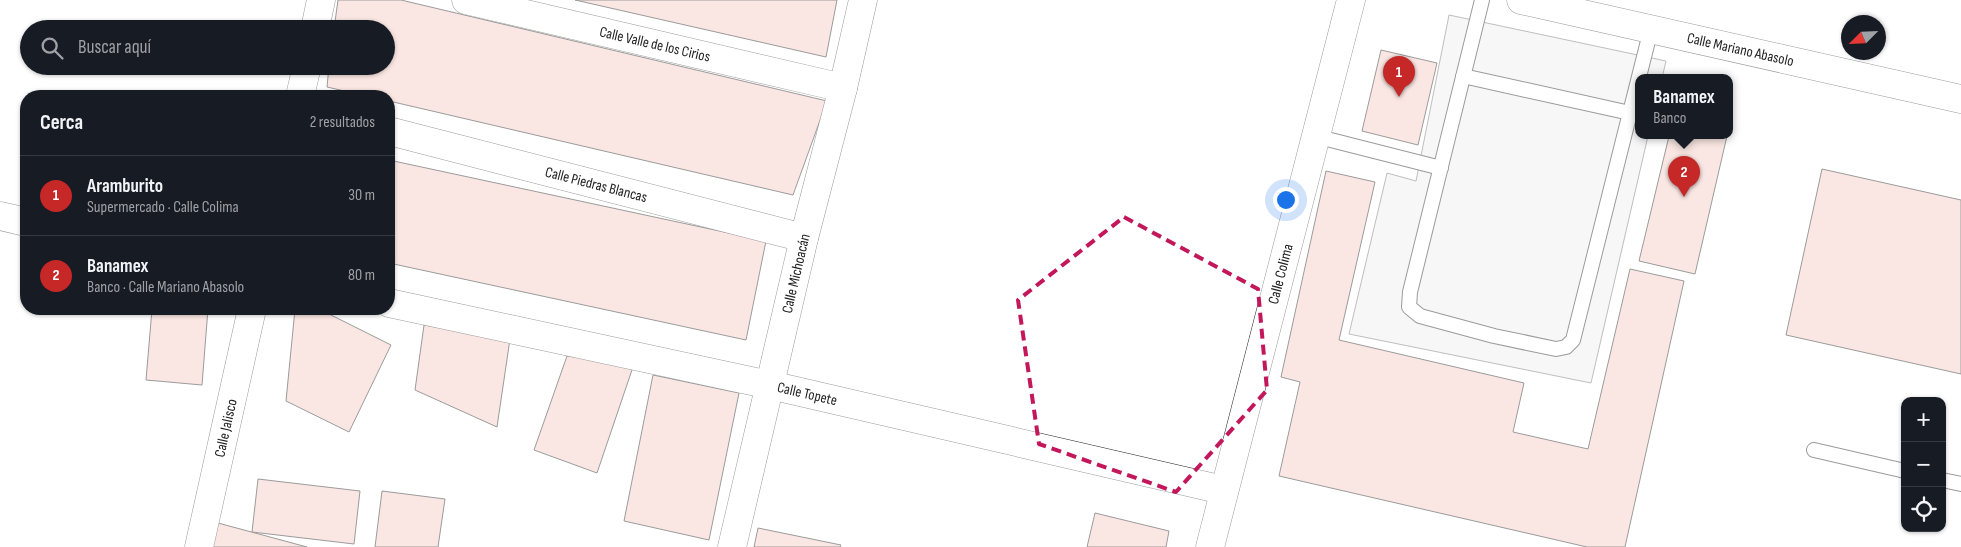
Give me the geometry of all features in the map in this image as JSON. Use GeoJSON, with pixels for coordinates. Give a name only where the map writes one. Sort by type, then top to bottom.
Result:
{"type":"FeatureCollection","features":[{"type":"Feature","properties":{"kind":"street"},"geometry":{"type":"LineString","coordinates":[[317,20],[322,0]]}},
{"type":"Feature","properties":{"kind":"street","name":"Calle Valle de los Cirios"},"geometry":{"type":"LineString","coordinates":[[466,0],[843,88]]}},
{"type":"Feature","properties":{"kind":"street","name":"Calle Michoacán"},"geometry":{"type":"LineString","coordinates":[[732,547],[804,238],[843,88],[863,0]]}},
{"type":"Feature","properties":{"kind":"street","name":"Calle Colima"},"geometry":{"type":"LineString","coordinates":[[1210,547],[1223,490],[1351,0]]}},
{"type":"Feature","properties":{"kind":"street","name":"Calle Mariano Abasolo"},"geometry":{"type":"LineString","coordinates":[[1521,0],[1961,99]]}},
{"type":"Feature","properties":{"kind":"street"},"geometry":{"type":"LineString","coordinates":[[301,90],[305,75]]}},
{"type":"Feature","properties":{"kind":"street","name":"Calle Piedras Blancas"},"geometry":{"type":"LineString","coordinates":[[395,133],[804,238]]}},
{"type":"Feature","properties":{"kind":"street"},"geometry":{"type":"LineString","coordinates":[[0,216],[20,221]]}},
{"type":"Feature","properties":{"kind":"street","name":"Calle Topete"},"geometry":{"type":"LineString","coordinates":[[395,303],[770,385],[1223,490]]}},
{"type":"Feature","properties":{"kind":"street","name":"Calle Jalisco"},"geometry":{"type":"LineString","coordinates":[[199,547],[251,315]]}},
{"type":"Feature","properties":{"kind":"lane"},"geometry":{"type":"LineString","coordinates":[[1482,0],[1410,292],[1409,307],[1420,316],[1494,336],[1556,349],[1566,348],[1573,340],[1635,93]]}},
{"type":"Feature","properties":{"kind":"lane"},"geometry":{"type":"LineString","coordinates":[[1640,74],[1651,29]]}},
{"type":"Feature","properties":{"kind":"lane"},"geometry":{"type":"LineString","coordinates":[[1462,76],[1630,113]]}},
{"type":"Feature","properties":{"kind":"lane"},"geometry":{"type":"LineString","coordinates":[[1315,136],[1441,168]]}},
{"type":"Feature","properties":{"kind":"lane"},"geometry":{"type":"LineString","coordinates":[[1814,450],[1901,470]]}},
{"type":"Feature","properties":{"kind":"lane"},"geometry":{"type":"LineString","coordinates":[[1946,481],[1961,484]]}},
{"type":"Feature","properties":{"kind":"highlighted area"},"geometry":{"type":"Polygon","coordinates":[[[1124,217],[1258,289],[1267,390],[1176,492],[1039,444],[1018,300],[1124,217]]]}},
{"type":"Feature","properties":{"kind":"shaded area"},"geometry":{"type":"Polygon","coordinates":[[[1449,15],[1666,61],[1663,74],[1635,74],[1635,139],[1647,139],[1591,383],[1349,334],[1387,173],[1416,181],[1449,15]]]}},
{"type":"Feature","properties":{"kind":"building"},"geometry":{"type":"Polygon","coordinates":[[[338,0],[401,0],[827,101],[793,195],[395,102],[395,90],[340,90],[327,87],[328,75],[395,75],[395,20],[335,20],[338,0]]]}},
{"type":"Feature","properties":{"kind":"building"},"geometry":{"type":"Polygon","coordinates":[[[575,0],[837,0],[826,57],[575,0]]]}},
{"type":"Feature","properties":{"kind":"building"},"geometry":{"type":"Polygon","coordinates":[[[1381,50],[1437,63],[1418,145],[1362,131],[1381,50]]]}},
{"type":"Feature","properties":{"kind":"building"},"geometry":{"type":"Polygon","coordinates":[[[1668,139],[1726,139],[1695,274],[1639,261],[1668,139]]]}},
{"type":"Feature","properties":{"kind":"building"},"geometry":{"type":"Polygon","coordinates":[[[395,161],[766,241],[746,340],[395,264],[395,161]]]}},
{"type":"Feature","properties":{"kind":"building"},"geometry":{"type":"Polygon","coordinates":[[[1822,169],[1961,200],[1961,374],[1786,335],[1822,169]]]}},
{"type":"Feature","properties":{"kind":"building"},"geometry":{"type":"Polygon","coordinates":[[[1326,171],[1375,182],[1339,340],[1524,383],[1513,432],[1588,449],[1630,269],[1684,281],[1625,547],[1587,547],[1279,476],[1300,382],[1281,377],[1326,171]]]}},
{"type":"Feature","properties":{"kind":"building"},"geometry":{"type":"Polygon","coordinates":[[[151,315],[208,315],[202,385],[146,380],[151,315]]]}},
{"type":"Feature","properties":{"kind":"building"},"geometry":{"type":"Polygon","coordinates":[[[294,315],[331,315],[391,345],[349,432],[286,401],[294,315]]]}},
{"type":"Feature","properties":{"kind":"building"},"geometry":{"type":"Polygon","coordinates":[[[424,325],[510,339],[497,427],[415,390],[424,325]]]}},
{"type":"Feature","properties":{"kind":"building"},"geometry":{"type":"Polygon","coordinates":[[[567,356],[634,364],[597,473],[534,450],[567,356]]]}},
{"type":"Feature","properties":{"kind":"building"},"geometry":{"type":"Polygon","coordinates":[[[653,375],[739,393],[709,540],[624,521],[653,375]]]}},
{"type":"Feature","properties":{"kind":"building"},"geometry":{"type":"Polygon","coordinates":[[[258,479],[360,491],[354,544],[252,532],[258,479]]]}},
{"type":"Feature","properties":{"kind":"building"},"geometry":{"type":"Polygon","coordinates":[[[382,491],[445,499],[438,547],[375,547],[382,491]]]}},
{"type":"Feature","properties":{"kind":"building"},"geometry":{"type":"Polygon","coordinates":[[[1095,513],[1169,531],[1166,547],[1087,547],[1095,513]]]}},
{"type":"Feature","properties":{"kind":"building"},"geometry":{"type":"Polygon","coordinates":[[[218,523],[307,547],[212,547],[218,523]]]}},
{"type":"Feature","properties":{"kind":"building"},"geometry":{"type":"Polygon","coordinates":[[[758,528],[841,545],[840,547],[754,547],[758,528]]]}},
{"type":"Feature","properties":{"kind":"place","name":"Aramburito"},"geometry":{"type":"Point","coordinates":[1399,97]}},
{"type":"Feature","properties":{"kind":"place","name":"Banamex"},"geometry":{"type":"Point","coordinates":[1684,197]}}]}
